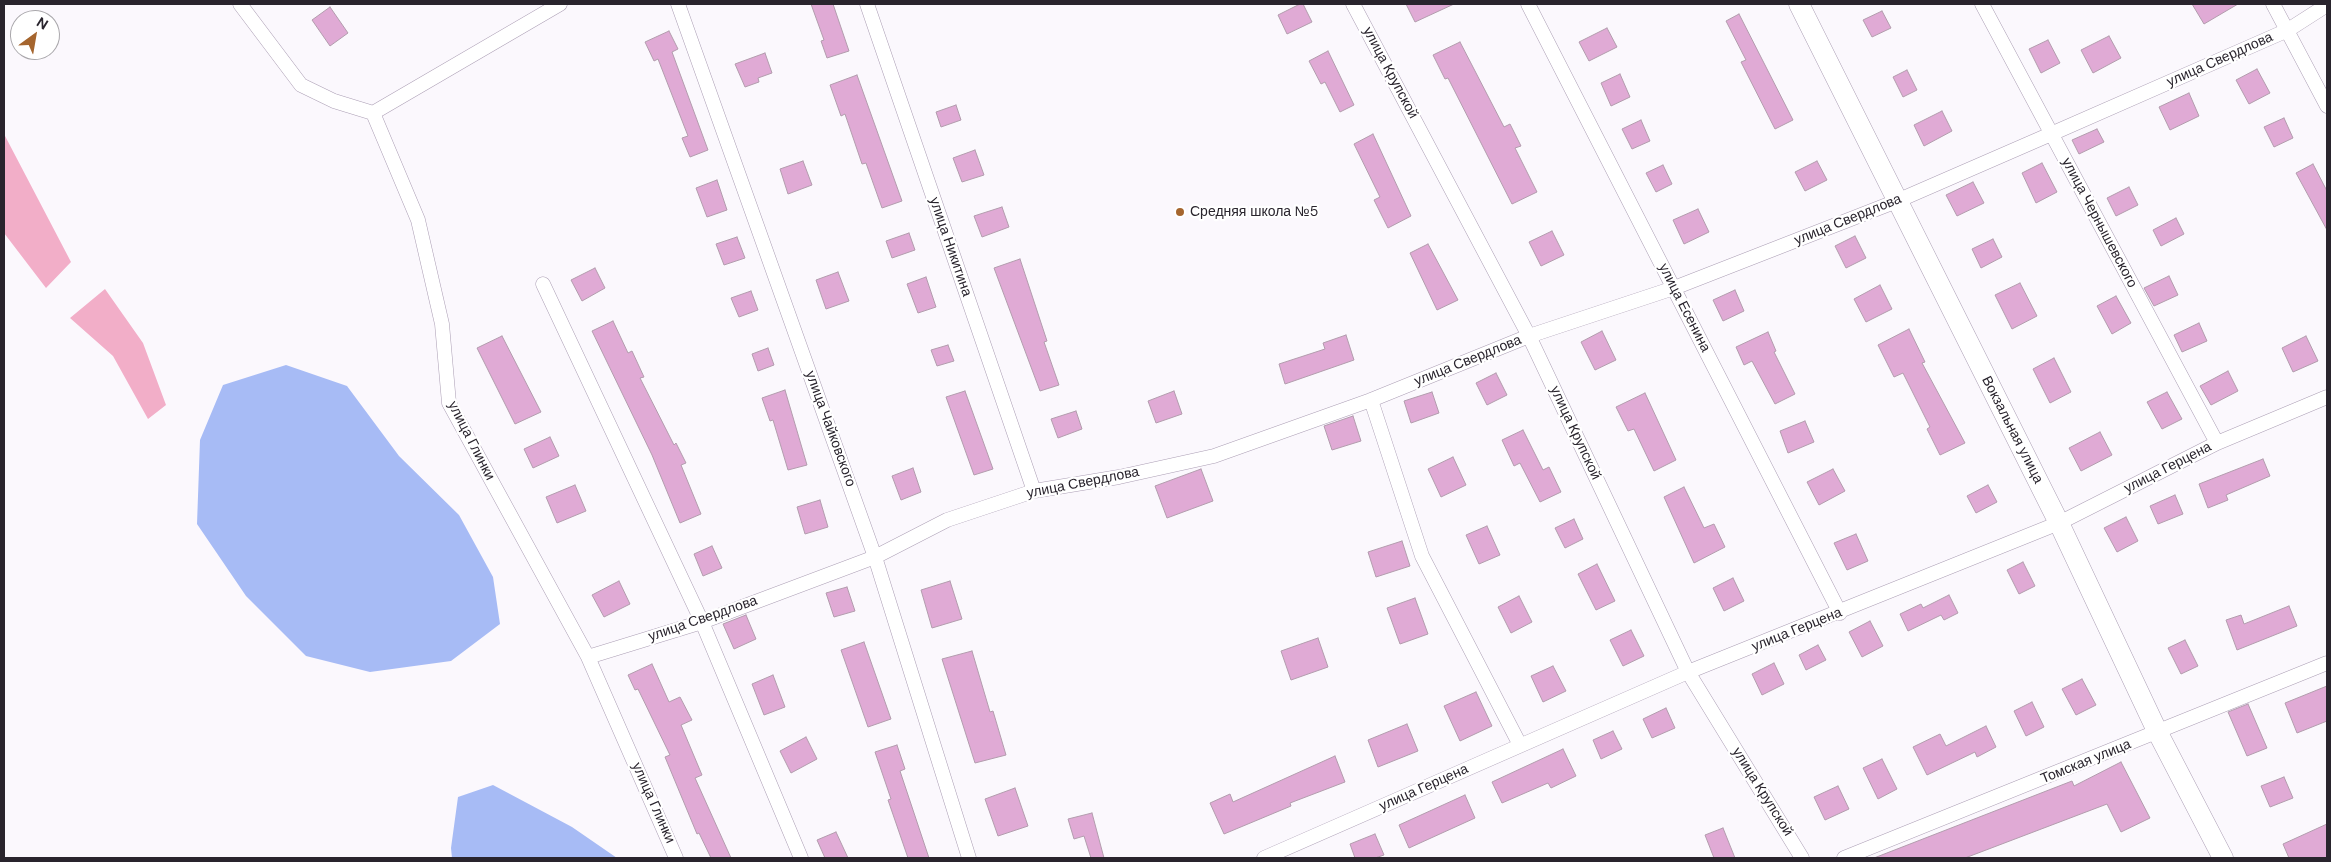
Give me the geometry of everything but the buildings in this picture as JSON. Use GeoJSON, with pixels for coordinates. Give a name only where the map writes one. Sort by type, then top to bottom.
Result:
{"type":"FeatureCollection","features":[{"type":"Feature","properties":{"kind":"main road","name":"Вокзальная улица"},"geometry":{"type":"LineString","coordinates":[[1799,4],[2059,523],[2158,733],[2223,858]]}},
{"type":"Feature","properties":{"kind":"street"},"geometry":{"type":"LineString","coordinates":[[240,4],[301,85],[334,101],[373,113],[560,4]]}},
{"type":"Feature","properties":{"kind":"street","name":"улица Чайковского"},"geometry":{"type":"LineString","coordinates":[[678,4],[875,557],[969,858]]}},
{"type":"Feature","properties":{"kind":"street","name":"улица Никитина"},"geometry":{"type":"LineString","coordinates":[[867,4],[1034,491]]}},
{"type":"Feature","properties":{"kind":"street","name":"улица Крупской"},"geometry":{"type":"LineString","coordinates":[[1353,4],[1529,336],[1688,672],[1802,858]]}},
{"type":"Feature","properties":{"kind":"street","name":"улица Есенина"},"geometry":{"type":"LineString","coordinates":[[1528,4],[1840,612]]}},
{"type":"Feature","properties":{"kind":"street","name":"улица Чернышевского"},"geometry":{"type":"LineString","coordinates":[[1982,4],[2217,443]]}},
{"type":"Feature","properties":{"kind":"street"},"geometry":{"type":"LineString","coordinates":[[2273,4],[2327,106]]}},
{"type":"Feature","properties":{"kind":"street","name":"улица Свердлова"},"geometry":{"type":"LineString","coordinates":[[588,657],[702,622],[875,557],[946,520],[1034,491],[1119,477],[1214,456],[1370,400],[1529,336],[1674,288],[1897,201],[2288,30],[2327,5]]}},
{"type":"Feature","properties":{"kind":"street","name":"улица Глинки"},"geometry":{"type":"LineString","coordinates":[[373,113],[418,220],[442,324],[448,403],[588,657],[676,858]]}},
{"type":"Feature","properties":{"kind":"street"},"geometry":{"type":"LineString","coordinates":[[543,284],[702,622],[801,858]]}},
{"type":"Feature","properties":{"kind":"street","name":"улица Герцена"},"geometry":{"type":"LineString","coordinates":[[1264,858],[1688,672],[2059,523],[2217,443],[2327,397]]}},
{"type":"Feature","properties":{"kind":"street"},"geometry":{"type":"LineString","coordinates":[[1370,400],[1422,556],[1520,746]]}},
{"type":"Feature","properties":{"kind":"street","name":"Томская улица"},"geometry":{"type":"LineString","coordinates":[[1844,858],[2158,733],[2327,663]]}},
{"type":"Feature","properties":{"kind":"shaded area"},"geometry":{"type":"Polygon","coordinates":[[[4,134],[71,262],[46,288],[4,233],[4,134]]]}},
{"type":"Feature","properties":{"kind":"shaded area"},"geometry":{"type":"Polygon","coordinates":[[[105,289],[143,343],[166,405],[148,419],[113,356],[70,318],[105,289]]]}},
{"type":"Feature","properties":{"kind":"water"},"geometry":{"type":"Polygon","coordinates":[[[286,365],[347,386],[399,456],[459,515],[493,577],[500,624],[451,661],[370,672],[306,656],[246,596],[197,524],[200,440],[223,385],[286,365]]]}},
{"type":"Feature","properties":{"kind":"water"},"geometry":{"type":"Polygon","coordinates":[[[493,785],[572,827],[617,858],[452,858],[451,848],[458,797],[493,785]]]}},
{"type":"Feature","properties":{"kind":"place","name":"Средняя школа №5"},"geometry":{"type":"Point","coordinates":[1180,212]}}]}
